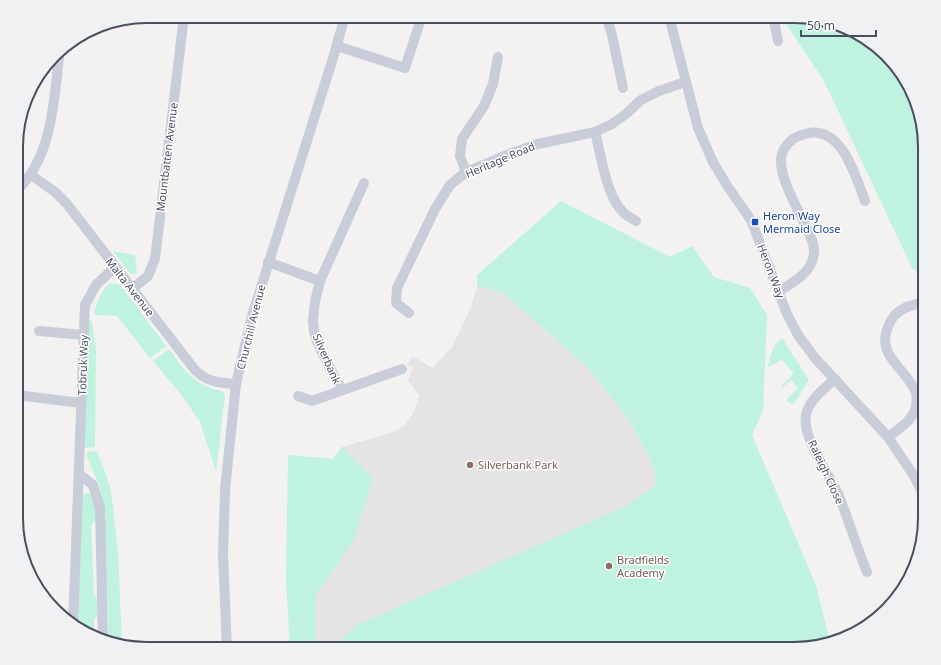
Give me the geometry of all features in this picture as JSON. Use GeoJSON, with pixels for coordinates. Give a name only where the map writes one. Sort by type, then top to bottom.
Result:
{"type":"FeatureCollection","features":[{"type":"Feature","properties":{"kind":"street","name":"Mountbatten Avenue"},"geometry":{"type":"LineString","coordinates":[[132,289],[148,276],[155,259],[183,23]]}},
{"type":"Feature","properties":{"kind":"street","name":"Churchill Avenue"},"geometry":{"type":"LineString","coordinates":[[227,642],[224,554],[225,490],[236,384],[252,316],[268,262],[343,23]]}},
{"type":"Feature","properties":{"kind":"street"},"geometry":{"type":"LineString","coordinates":[[337,46],[405,68],[420,23]]}},
{"type":"Feature","properties":{"kind":"street"},"geometry":{"type":"LineString","coordinates":[[608,23],[623,88]]}},
{"type":"Feature","properties":{"kind":"street","name":"Heron Way"},"geometry":{"type":"LineString","coordinates":[[671,23],[698,128],[717,168],[751,220],[787,314],[798,335],[815,358],[888,438],[918,484]]}},
{"type":"Feature","properties":{"kind":"street"},"geometry":{"type":"LineString","coordinates":[[774,23],[778,41]]}},
{"type":"Feature","properties":{"kind":"street"},"geometry":{"type":"LineString","coordinates":[[466,172],[460,156],[462,139],[484,106],[492,84],[498,57]]}},
{"type":"Feature","properties":{"kind":"street"},"geometry":{"type":"LineString","coordinates":[[23,184],[31,175],[44,147],[49,127],[58,61]]}},
{"type":"Feature","properties":{"kind":"street","name":"Heritage Road"},"geometry":{"type":"LineString","coordinates":[[409,313],[396,303],[397,288],[435,209],[450,184],[466,172],[508,154],[538,144],[595,132],[612,124],[626,114],[641,100],[659,91],[686,82]]}},
{"type":"Feature","properties":{"kind":"street"},"geometry":{"type":"LineString","coordinates":[[595,132],[607,181],[615,201],[623,213],[636,221]]}},
{"type":"Feature","properties":{"kind":"street"},"geometry":{"type":"LineString","coordinates":[[779,291],[800,278],[812,266],[814,252],[811,236],[781,170],[781,157],[786,145],[796,136],[807,132],[817,132],[829,136],[837,142],[846,156],[864,201]]}},
{"type":"Feature","properties":{"kind":"street","name":"Malta Avenue"},"geometry":{"type":"LineString","coordinates":[[31,175],[56,192],[67,204],[195,370],[201,376],[218,383],[236,384]]}},
{"type":"Feature","properties":{"kind":"street","name":"Silverbank"},"geometry":{"type":"LineString","coordinates":[[341,390],[318,344],[314,332],[314,307],[320,281],[364,183]]}},
{"type":"Feature","properties":{"kind":"street"},"geometry":{"type":"LineString","coordinates":[[268,262],[320,281]]}},
{"type":"Feature","properties":{"kind":"street","name":"Tobruk Way"},"geometry":{"type":"LineString","coordinates":[[73,617],[85,306],[96,285],[115,267]]}},
{"type":"Feature","properties":{"kind":"street"},"geometry":{"type":"LineString","coordinates":[[888,438],[905,424],[912,415],[916,407],[916,391],[895,364],[885,347],[885,338],[889,324],[896,315],[909,306],[918,304]]}},
{"type":"Feature","properties":{"kind":"street"},"geometry":{"type":"LineString","coordinates":[[39,331],[84,335]]}},
{"type":"Feature","properties":{"kind":"street"},"geometry":{"type":"LineString","coordinates":[[298,396],[312,401],[402,368]]}},
{"type":"Feature","properties":{"kind":"street","name":"Raleigh Close"},"geometry":{"type":"LineString","coordinates":[[835,379],[816,396],[806,412],[806,426],[811,442],[839,496],[855,544],[867,572]]}},
{"type":"Feature","properties":{"kind":"street"},"geometry":{"type":"LineString","coordinates":[[23,396],[81,403]]}},
{"type":"Feature","properties":{"kind":"street"},"geometry":{"type":"LineString","coordinates":[[79,474],[93,485],[100,508],[103,633]]}},
{"type":"Feature","properties":{"kind":"shaded area","name":"Silverbank Park"},"geometry":{"type":"Polygon","coordinates":[[[477,286],[502,292],[588,368],[630,421],[655,470],[655,486],[625,507],[742,642],[310,642],[288,455],[333,459],[342,447],[390,433],[404,426],[413,414],[419,396],[408,380],[413,367],[407,365],[413,356],[432,368],[452,347],[471,307],[477,286]]]}},
{"type":"Feature","properties":{"kind":"green space"},"geometry":{"type":"Polygon","coordinates":[[[802,23],[818,25],[834,30],[856,40],[882,59],[892,71],[905,92],[914,115],[918,139],[918,273],[912,268],[824,81],[786,24],[802,23]]]}},
{"type":"Feature","properties":{"kind":"green space"},"geometry":{"type":"Polygon","coordinates":[[[561,201],[670,257],[692,246],[714,277],[750,288],[767,315],[763,410],[752,435],[816,585],[829,637],[818,640],[794,642],[339,642],[359,624],[624,507],[655,486],[655,470],[630,421],[588,368],[502,292],[477,286],[477,275],[561,201]]]}},
{"type":"Feature","properties":{"kind":"green space"},"geometry":{"type":"Polygon","coordinates":[[[113,251],[135,255],[137,274],[130,273],[113,251]]]}},
{"type":"Feature","properties":{"kind":"green space"},"geometry":{"type":"Polygon","coordinates":[[[111,283],[121,286],[166,346],[150,358],[117,316],[97,315],[94,313],[100,296],[104,289],[111,283]]]}},
{"type":"Feature","properties":{"kind":"green space"},"geometry":{"type":"Polygon","coordinates":[[[89,321],[92,321],[96,351],[95,447],[84,448],[89,321]]]}},
{"type":"Feature","properties":{"kind":"green space"},"geometry":{"type":"Polygon","coordinates":[[[782,338],[809,380],[793,405],[786,400],[798,388],[791,380],[782,388],[781,387],[794,373],[781,359],[774,365],[768,367],[774,348],[778,341],[782,338]]]}},
{"type":"Feature","properties":{"kind":"green space"},"geometry":{"type":"Polygon","coordinates":[[[169,349],[194,379],[205,386],[221,391],[225,394],[216,471],[200,422],[180,393],[153,361],[169,349]]]}},
{"type":"Feature","properties":{"kind":"green space"},"geometry":{"type":"Polygon","coordinates":[[[342,447],[373,478],[354,540],[316,595],[316,642],[290,642],[286,580],[288,455],[332,459],[342,447]]]}},
{"type":"Feature","properties":{"kind":"green space"},"geometry":{"type":"Polygon","coordinates":[[[90,451],[97,452],[111,491],[118,550],[122,640],[109,636],[101,490],[86,454],[90,451]]]}},
{"type":"Feature","properties":{"kind":"green space"},"geometry":{"type":"Polygon","coordinates":[[[88,493],[93,494],[97,519],[91,525],[94,595],[99,600],[99,615],[94,619],[94,630],[77,620],[81,498],[83,495],[88,493]]]}},
{"type":"Feature","properties":{"kind":"place","name":"Heron Way Mermaid Close"},"geometry":{"type":"Point","coordinates":[755,222]}},
{"type":"Feature","properties":{"kind":"place","name":"Silverbank Park"},"geometry":{"type":"Point","coordinates":[470,465]}},
{"type":"Feature","properties":{"kind":"place","name":"Bradfields Academy"},"geometry":{"type":"Point","coordinates":[609,566]}}]}
